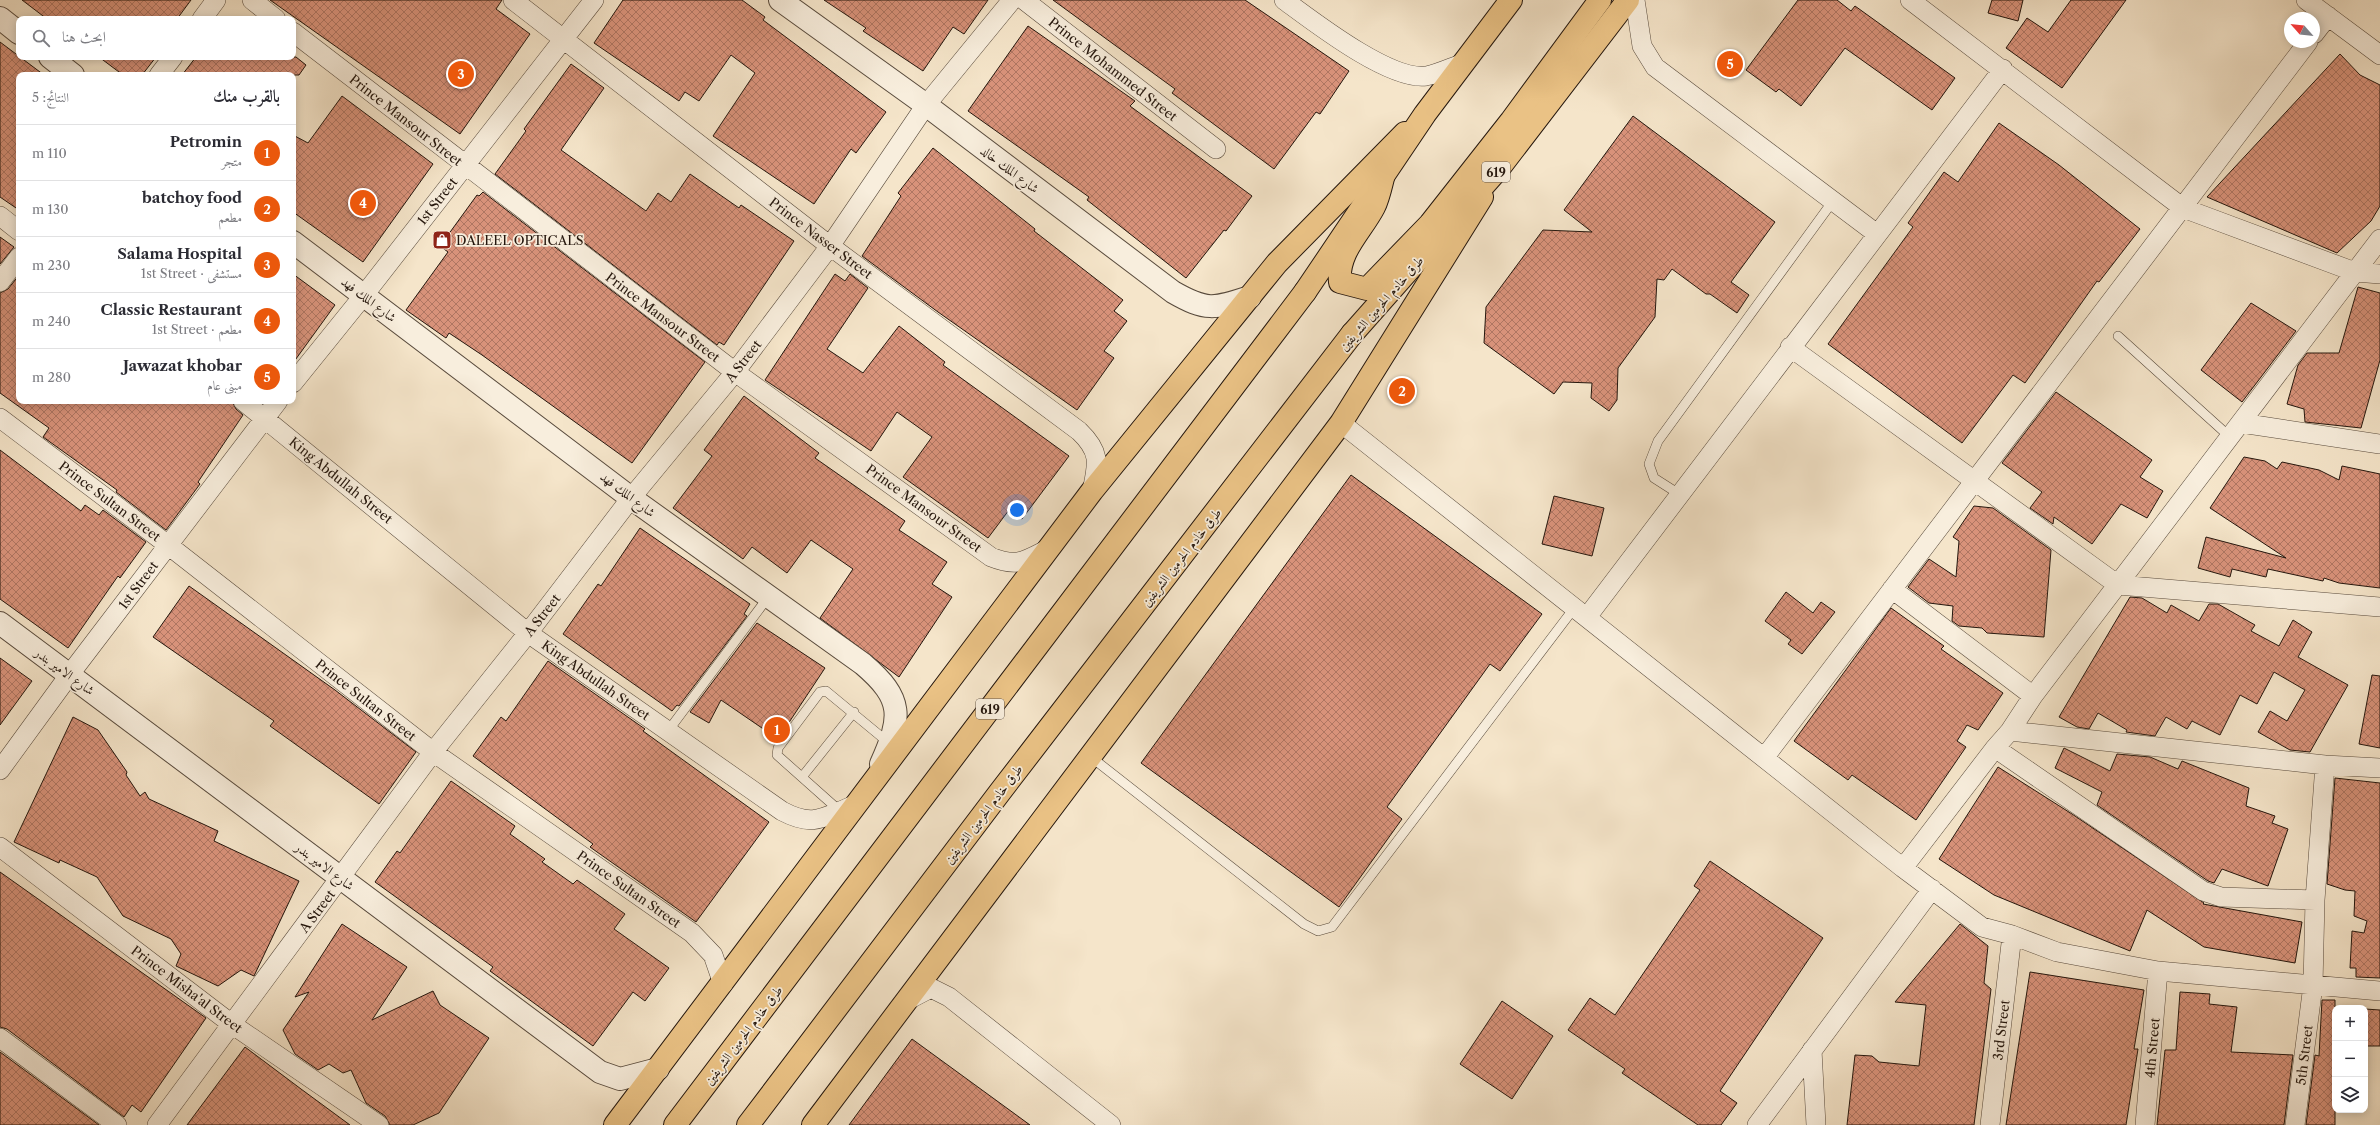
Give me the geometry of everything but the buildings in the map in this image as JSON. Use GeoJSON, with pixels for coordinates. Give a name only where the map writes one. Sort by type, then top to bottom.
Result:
{"type":"FeatureCollection","features":[{"type":"Feature","properties":{"kind":"main road"},"geometry":{"type":"LineString","coordinates":[[1384,174],[1374,207],[1346,252],[1338,270],[1340,282],[1366,289],[1430,224],[1511,121],[1600,0]]}},
{"type":"Feature","properties":{"kind":"main road","name":"طرق خادم الحرمين الشريفين"},"geometry":{"type":"LineString","coordinates":[[748,1125],[1000,792],[1352,334],[1500,167],[1628,0]]}},
{"type":"Feature","properties":{"kind":"main road","name":"طرق خادم الحرمين الشريفين"},"geometry":{"type":"LineString","coordinates":[[674,1125],[1305,292],[1424,114],[1464,63],[1504,4]]}},
{"type":"Feature","properties":{"kind":"main road"},"geometry":{"type":"LineString","coordinates":[[615,1125],[722,984],[847,811],[875,777],[893,746],[1092,491],[1277,263],[1424,114]]}},
{"type":"Feature","properties":{"kind":"main road"},"geometry":{"type":"LineString","coordinates":[[813,1125],[1341,423],[1500,167]]}},
{"type":"Feature","properties":{"kind":"street"},"geometry":{"type":"LineString","coordinates":[[204,16],[216,0]]}},
{"type":"Feature","properties":{"kind":"street"},"geometry":{"type":"LineString","coordinates":[[252,0],[272,16]]}},
{"type":"Feature","properties":{"kind":"street","name":"Prince Nasser Street"},"geometry":{"type":"LineString","coordinates":[[513,0],[830,246],[1089,440],[1097,458],[1092,491]]}},
{"type":"Feature","properties":{"kind":"street","name":"1st Street"},"geometry":{"type":"LineString","coordinates":[[296,379],[364,295],[594,0]]}},
{"type":"Feature","properties":{"kind":"street","name":"شارع الملك خالد"},"geometry":{"type":"LineString","coordinates":[[780,0],[926,105],[1173,292],[1188,301],[1208,307],[1220,307],[1250,297]]}},
{"type":"Feature","properties":{"kind":"street","name":"A Street"},"geometry":{"type":"LineString","coordinates":[[157,1125],[233,1025],[432,752],[528,632],[631,498],[735,372],[830,246],[926,105],[1012,0]]}},
{"type":"Feature","properties":{"kind":"street","name":"Prince Mohammed Street"},"geometry":{"type":"LineString","coordinates":[[1024,0],[1208,143]]}},
{"type":"Feature","properties":{"kind":"street"},"geometry":{"type":"LineString","coordinates":[[1284,0],[1338,40],[1389,68],[1426,76],[1464,63]]}},
{"type":"Feature","properties":{"kind":"street"},"geometry":{"type":"LineString","coordinates":[[1636,0],[1642,46],[1655,67],[1877,234]]}},
{"type":"Feature","properties":{"kind":"street"},"geometry":{"type":"LineString","coordinates":[[1910,0],[2003,69],[2183,208],[2355,272],[2380,274]]}},
{"type":"Feature","properties":{"kind":"street"},"geometry":{"type":"LineString","coordinates":[[2306,0],[2380,55]]}},
{"type":"Feature","properties":{"kind":"street"},"geometry":{"type":"LineString","coordinates":[[2320,26],[2328,16]]}},
{"type":"Feature","properties":{"kind":"street"},"geometry":{"type":"LineString","coordinates":[[0,18],[16,31]]}},
{"type":"Feature","properties":{"kind":"street","name":"Prince Mansour Street"},"geometry":{"type":"LineString","coordinates":[[296,34],[735,372],[991,557],[1011,564],[1018,564],[1046,550]]}},
{"type":"Feature","properties":{"kind":"street"},"geometry":{"type":"LineString","coordinates":[[1764,758],[2303,48]]}},
{"type":"Feature","properties":{"kind":"street"},"geometry":{"type":"LineString","coordinates":[[54,60],[69,72]]}},
{"type":"Feature","properties":{"kind":"street"},"geometry":{"type":"LineString","coordinates":[[161,72],[171,60]]}},
{"type":"Feature","properties":{"kind":"street"},"geometry":{"type":"LineString","coordinates":[[1581,612],[1679,494],[2003,69]]}},
{"type":"Feature","properties":{"kind":"street"},"geometry":{"type":"LineString","coordinates":[[0,216],[16,229]]}},
{"type":"Feature","properties":{"kind":"street"},"geometry":{"type":"LineString","coordinates":[[1903,868],[1995,748],[2010,731],[2033,696],[2380,239]]}},
{"type":"Feature","properties":{"kind":"street","name":"شارع الملك فهد"},"geometry":{"type":"LineString","coordinates":[[296,244],[631,498],[769,596],[881,680],[891,694],[896,710],[893,746]]}},
{"type":"Feature","properties":{"kind":"street"},"geometry":{"type":"LineString","coordinates":[[0,282],[16,261]]}},
{"type":"Feature","properties":{"kind":"street"},"geometry":{"type":"LineString","coordinates":[[1790,348],[1975,480],[2118,585],[2380,606]]}},
{"type":"Feature","properties":{"kind":"street","name":"King Abdullah Street"},"geometry":{"type":"LineString","coordinates":[[247,404],[528,632],[794,818],[812,821],[847,811]]}},
{"type":"Feature","properties":{"kind":"street","name":"1st Street"},"geometry":{"type":"LineString","coordinates":[[0,770],[70,674],[276,404]]}},
{"type":"Feature","properties":{"kind":"street","name":"Prince Sultan Street"},"geometry":{"type":"LineString","coordinates":[[0,418],[168,545],[432,752],[692,933],[713,955],[722,984]]}},
{"type":"Feature","properties":{"kind":"street"},"geometry":{"type":"LineString","coordinates":[[1341,423],[1903,868],[1982,927],[2012,935],[2057,952],[2158,971],[2380,991]]}},
{"type":"Feature","properties":{"kind":"street"},"geometry":{"type":"LineString","coordinates":[[2235,430],[2380,444]]}},
{"type":"Feature","properties":{"kind":"street"},"geometry":{"type":"LineString","coordinates":[[1892,589],[2033,696]]}},
{"type":"Feature","properties":{"kind":"street","name":"شارع الامير بندر"},"geometry":{"type":"LineString","coordinates":[[0,623],[600,1072],[620,1079],[658,1069]]}},
{"type":"Feature","properties":{"kind":"street"},"geometry":{"type":"LineString","coordinates":[[2010,731],[2325,765],[2380,768]]}},
{"type":"Feature","properties":{"kind":"street"},"geometry":{"type":"LineString","coordinates":[[1995,748],[2203,891],[2221,897],[2315,900]]}},
{"type":"Feature","properties":{"kind":"street","name":"5th Street"},"geometry":{"type":"LineString","coordinates":[[2295,1125],[2313,985],[2315,900],[2325,765]]}},
{"type":"Feature","properties":{"kind":"street","name":"Prince Misha'al Street"},"geometry":{"type":"LineString","coordinates":[[0,847],[233,1025],[379,1125]]}},
{"type":"Feature","properties":{"kind":"street"},"geometry":{"type":"LineString","coordinates":[[1756,1125],[1932,889]]}},
{"type":"Feature","properties":{"kind":"street","name":"3rd Street"},"geometry":{"type":"LineString","coordinates":[[1990,1125],[2012,935]]}},
{"type":"Feature","properties":{"kind":"street","name":"4th Street"},"geometry":{"type":"LineString","coordinates":[[2145,1125],[2158,971]]}},
{"type":"Feature","properties":{"kind":"street"},"geometry":{"type":"LineString","coordinates":[[908,1000],[931,988],[949,997],[1110,1125]]}},
{"type":"Feature","properties":{"kind":"street"},"geometry":{"type":"LineString","coordinates":[[0,1038],[117,1125]]}},
{"type":"Feature","properties":{"kind":"street"},"geometry":{"type":"LineString","coordinates":[[1812,1050],[1816,1125]]}},
{"type":"Feature","properties":{"kind":"lane"},"geometry":{"type":"LineString","coordinates":[[1679,494],[1654,478],[1649,464],[1658,441],[1834,201]]}},
{"type":"Feature","properties":{"kind":"lane"},"geometry":{"type":"LineString","coordinates":[[2118,336],[2235,430]]}},
{"type":"Feature","properties":{"kind":"lane"},"geometry":{"type":"LineString","coordinates":[[668,731],[769,596]]}},
{"type":"Feature","properties":{"kind":"lane"},"geometry":{"type":"LineString","coordinates":[[1091,757],[1304,924],[1318,931],[1332,927],[1581,612]]}},
{"type":"Feature","properties":{"kind":"lane"},"geometry":{"type":"LineString","coordinates":[[847,811],[802,777],[777,755],[778,748],[820,692],[826,691],[854,712],[893,746]]}},
{"type":"Feature","properties":{"kind":"lane"},"geometry":{"type":"LineString","coordinates":[[802,777],[854,712]]}},
{"type":"Feature","properties":{"kind":"place","name":"Jawazat khobar"},"geometry":{"type":"Point","coordinates":[1730,64]}},
{"type":"Feature","properties":{"kind":"place","name":"Salama Hospital"},"geometry":{"type":"Point","coordinates":[461,74]}},
{"type":"Feature","properties":{"kind":"place","name":"Classic Restaurant"},"geometry":{"type":"Point","coordinates":[363,203]}},
{"type":"Feature","properties":{"kind":"place","name":"DALEEL OPTICALS"},"geometry":{"type":"Point","coordinates":[442,240]}},
{"type":"Feature","properties":{"kind":"place","name":"batchoy food"},"geometry":{"type":"Point","coordinates":[1402,391]}},
{"type":"Feature","properties":{"kind":"place","name":"Petromin"},"geometry":{"type":"Point","coordinates":[777,730]}}]}
